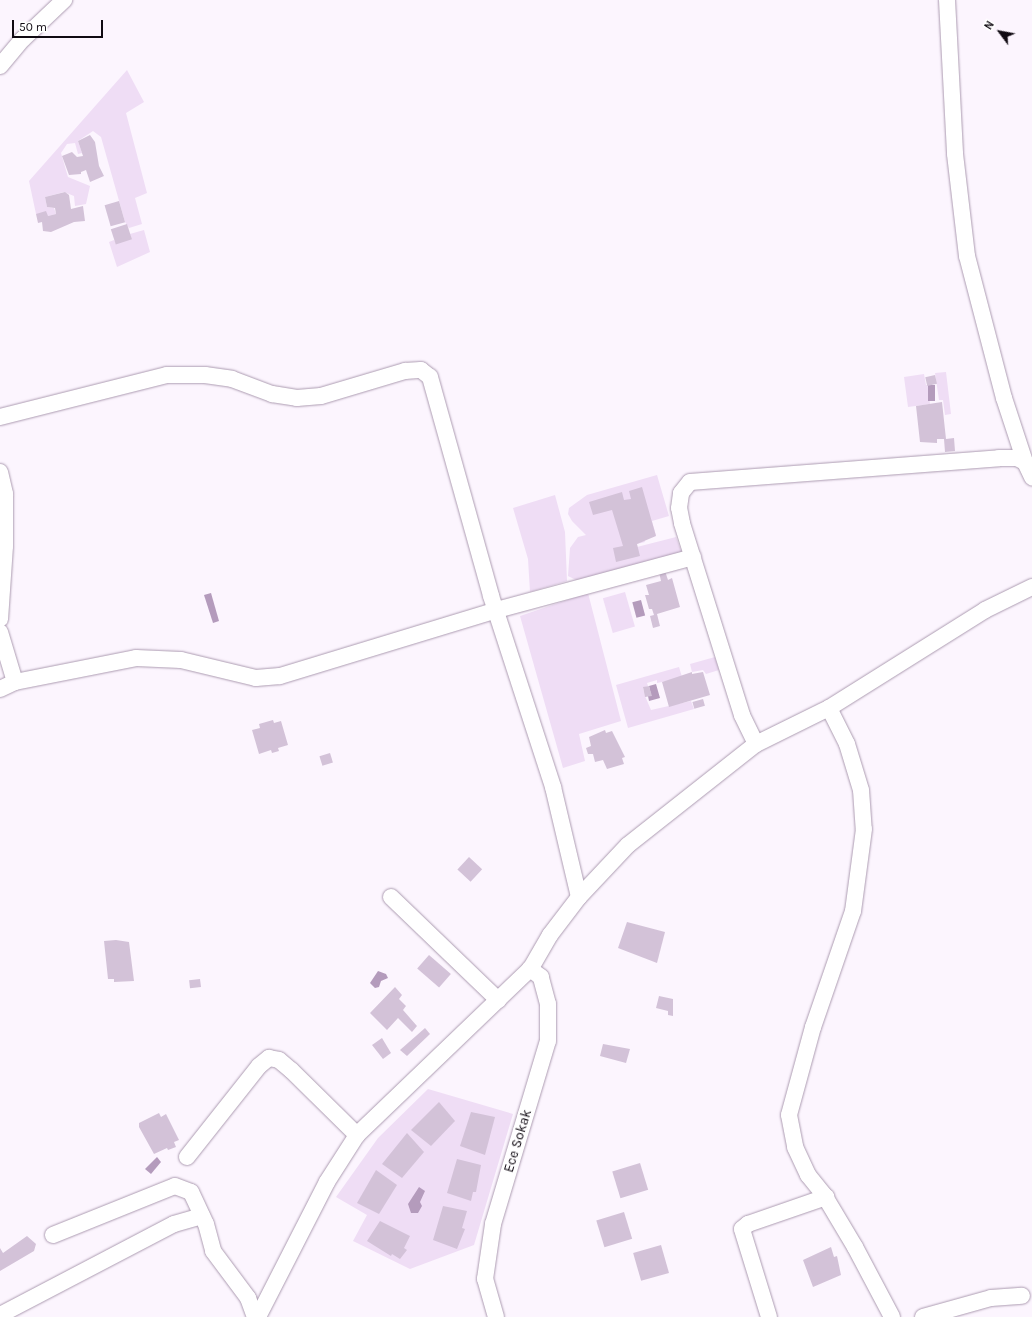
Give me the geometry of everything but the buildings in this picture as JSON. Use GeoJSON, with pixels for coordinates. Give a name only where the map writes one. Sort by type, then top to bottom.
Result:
{"type":"FeatureCollection","features":[{"type":"Feature","properties":{"kind":"street"},"geometry":{"type":"LineString","coordinates":[[0,66],[23,39],[64,0]]}},
{"type":"Feature","properties":{"kind":"street"},"geometry":{"type":"LineString","coordinates":[[947,0],[955,154],[967,256],[1004,398],[1025,462],[1032,477]]}},
{"type":"Feature","properties":{"kind":"street"},"geometry":{"type":"LineString","coordinates":[[0,417],[167,375],[204,375],[232,379],[272,394],[297,398],[321,396],[405,371],[421,370],[430,377],[497,610],[553,787],[579,897]]}},
{"type":"Feature","properties":{"kind":"street"},"geometry":{"type":"LineString","coordinates":[[756,744],[742,715],[679,508],[681,493],[690,482],[998,458],[1017,458],[1025,462]]}},
{"type":"Feature","properties":{"kind":"street"},"geometry":{"type":"LineString","coordinates":[[0,472],[4,494],[5,546],[0,620]]}},
{"type":"Feature","properties":{"kind":"street"},"geometry":{"type":"LineString","coordinates":[[0,632],[7,685],[136,658],[180,660],[256,678],[308,669],[497,610],[693,557]]}},
{"type":"Feature","properties":{"kind":"street"},"geometry":{"type":"LineString","coordinates":[[257,1317],[327,1182],[357,1135],[530,969],[550,935],[579,897],[628,845],[756,744],[828,708],[984,610],[1032,587]]}},
{"type":"Feature","properties":{"kind":"street"},"geometry":{"type":"LineString","coordinates":[[828,708],[847,744],[861,790],[864,829],[853,911],[813,1027],[789,1115],[795,1147],[808,1175],[826,1197],[892,1317]]}},
{"type":"Feature","properties":{"kind":"street"},"geometry":{"type":"LineString","coordinates":[[391,897],[498,1000]]}},
{"type":"Feature","properties":{"kind":"street","name":"Ece Sokak"},"geometry":{"type":"LineString","coordinates":[[496,1317],[485,1279],[493,1224],[548,1041],[548,1004],[541,977],[530,969]]}},
{"type":"Feature","properties":{"kind":"street"},"geometry":{"type":"LineString","coordinates":[[187,1157],[259,1066],[270,1058],[280,1060],[357,1135]]}},
{"type":"Feature","properties":{"kind":"street"},"geometry":{"type":"LineString","coordinates":[[53,1235],[174,1186],[191,1192],[202,1216],[213,1251],[248,1298],[257,1317]]}},
{"type":"Feature","properties":{"kind":"street"},"geometry":{"type":"LineString","coordinates":[[770,1317],[742,1229],[748,1224],[826,1197]]}},
{"type":"Feature","properties":{"kind":"street"},"geometry":{"type":"LineString","coordinates":[[0,1315],[174,1224],[202,1216]]}},
{"type":"Feature","properties":{"kind":"street"},"geometry":{"type":"LineString","coordinates":[[923,1317],[991,1298],[1022,1296]]}},
{"type":"Feature","properties":{"kind":"shaded area"},"geometry":{"type":"Polygon","coordinates":[[[127,70],[144,102],[126,113],[147,193],[135,198],[142,224],[129,228],[125,222],[101,137],[93,131],[78,141],[82,153],[78,154],[75,143],[67,144],[61,153],[68,177],[90,186],[86,204],[75,206],[74,196],[64,192],[45,197],[47,207],[54,208],[56,214],[48,216],[36,214],[29,181],[127,70]]]}},
{"type":"Feature","properties":{"kind":"shaded area"},"geometry":{"type":"Polygon","coordinates":[[[144,230],[150,252],[117,267],[109,242],[114,240],[116,243],[131,239],[130,234],[144,230]]]}},
{"type":"Feature","properties":{"kind":"shaded area"},"geometry":{"type":"Polygon","coordinates":[[[946,372],[951,414],[945,415],[943,400],[939,400],[935,373],[946,372]]]}},
{"type":"Feature","properties":{"kind":"shaded area"},"geometry":{"type":"Polygon","coordinates":[[[924,374],[926,385],[928,385],[930,404],[908,407],[904,377],[924,374]]]}},
{"type":"Feature","properties":{"kind":"shaded area"},"geometry":{"type":"Polygon","coordinates":[[[928,385],[935,385],[935,401],[928,401],[928,385]]]}},
{"type":"Feature","properties":{"kind":"shaded area"},"geometry":{"type":"Polygon","coordinates":[[[657,475],[669,516],[652,521],[656,535],[644,539],[645,542],[637,544],[637,547],[676,537],[682,553],[578,581],[568,576],[570,548],[578,537],[586,535],[572,521],[568,514],[569,508],[587,495],[657,475]]]}},
{"type":"Feature","properties":{"kind":"shaded area"},"geometry":{"type":"Polygon","coordinates":[[[555,495],[565,532],[567,581],[530,592],[528,559],[513,508],[555,495]]]}},
{"type":"Feature","properties":{"kind":"shaded area"},"geometry":{"type":"Polygon","coordinates":[[[625,592],[635,627],[613,633],[603,598],[625,592]]]}},
{"type":"Feature","properties":{"kind":"shaded area"},"geometry":{"type":"Polygon","coordinates":[[[211,593],[219,621],[213,623],[204,595],[211,593]]]}},
{"type":"Feature","properties":{"kind":"shaded area"},"geometry":{"type":"Polygon","coordinates":[[[588,593],[621,721],[579,734],[585,761],[563,768],[520,616],[588,593]]]}},
{"type":"Feature","properties":{"kind":"shaded area"},"geometry":{"type":"Polygon","coordinates":[[[641,600],[645,615],[636,618],[632,602],[641,600]]]}},
{"type":"Feature","properties":{"kind":"shaded area"},"geometry":{"type":"Polygon","coordinates":[[[715,657],[719,670],[706,674],[703,670],[692,672],[690,664],[715,657]]]}},
{"type":"Feature","properties":{"kind":"shaded area"},"geometry":{"type":"Polygon","coordinates":[[[679,667],[682,677],[657,683],[657,680],[647,683],[648,686],[643,688],[645,696],[651,710],[691,701],[694,709],[628,728],[616,685],[679,667]]]}},
{"type":"Feature","properties":{"kind":"shaded area"},"geometry":{"type":"Polygon","coordinates":[[[656,684],[660,698],[649,701],[648,696],[651,695],[649,686],[656,684]]]}},
{"type":"Feature","properties":{"kind":"shaded area"},"geometry":{"type":"Polygon","coordinates":[[[378,971],[386,974],[388,978],[381,981],[379,987],[375,988],[370,983],[378,971]]]}},
{"type":"Feature","properties":{"kind":"shaded area"},"geometry":{"type":"Polygon","coordinates":[[[428,1089],[513,1114],[474,1245],[410,1269],[353,1241],[367,1215],[336,1197],[378,1138],[428,1089]]]}},
{"type":"Feature","properties":{"kind":"shaded area"},"geometry":{"type":"Polygon","coordinates":[[[157,1157],[161,1162],[151,1174],[145,1169],[157,1157]]]}},
{"type":"Feature","properties":{"kind":"shaded area"},"geometry":{"type":"Polygon","coordinates":[[[419,1187],[425,1191],[420,1202],[422,1206],[418,1213],[411,1213],[408,1204],[419,1187]]]}}]}
